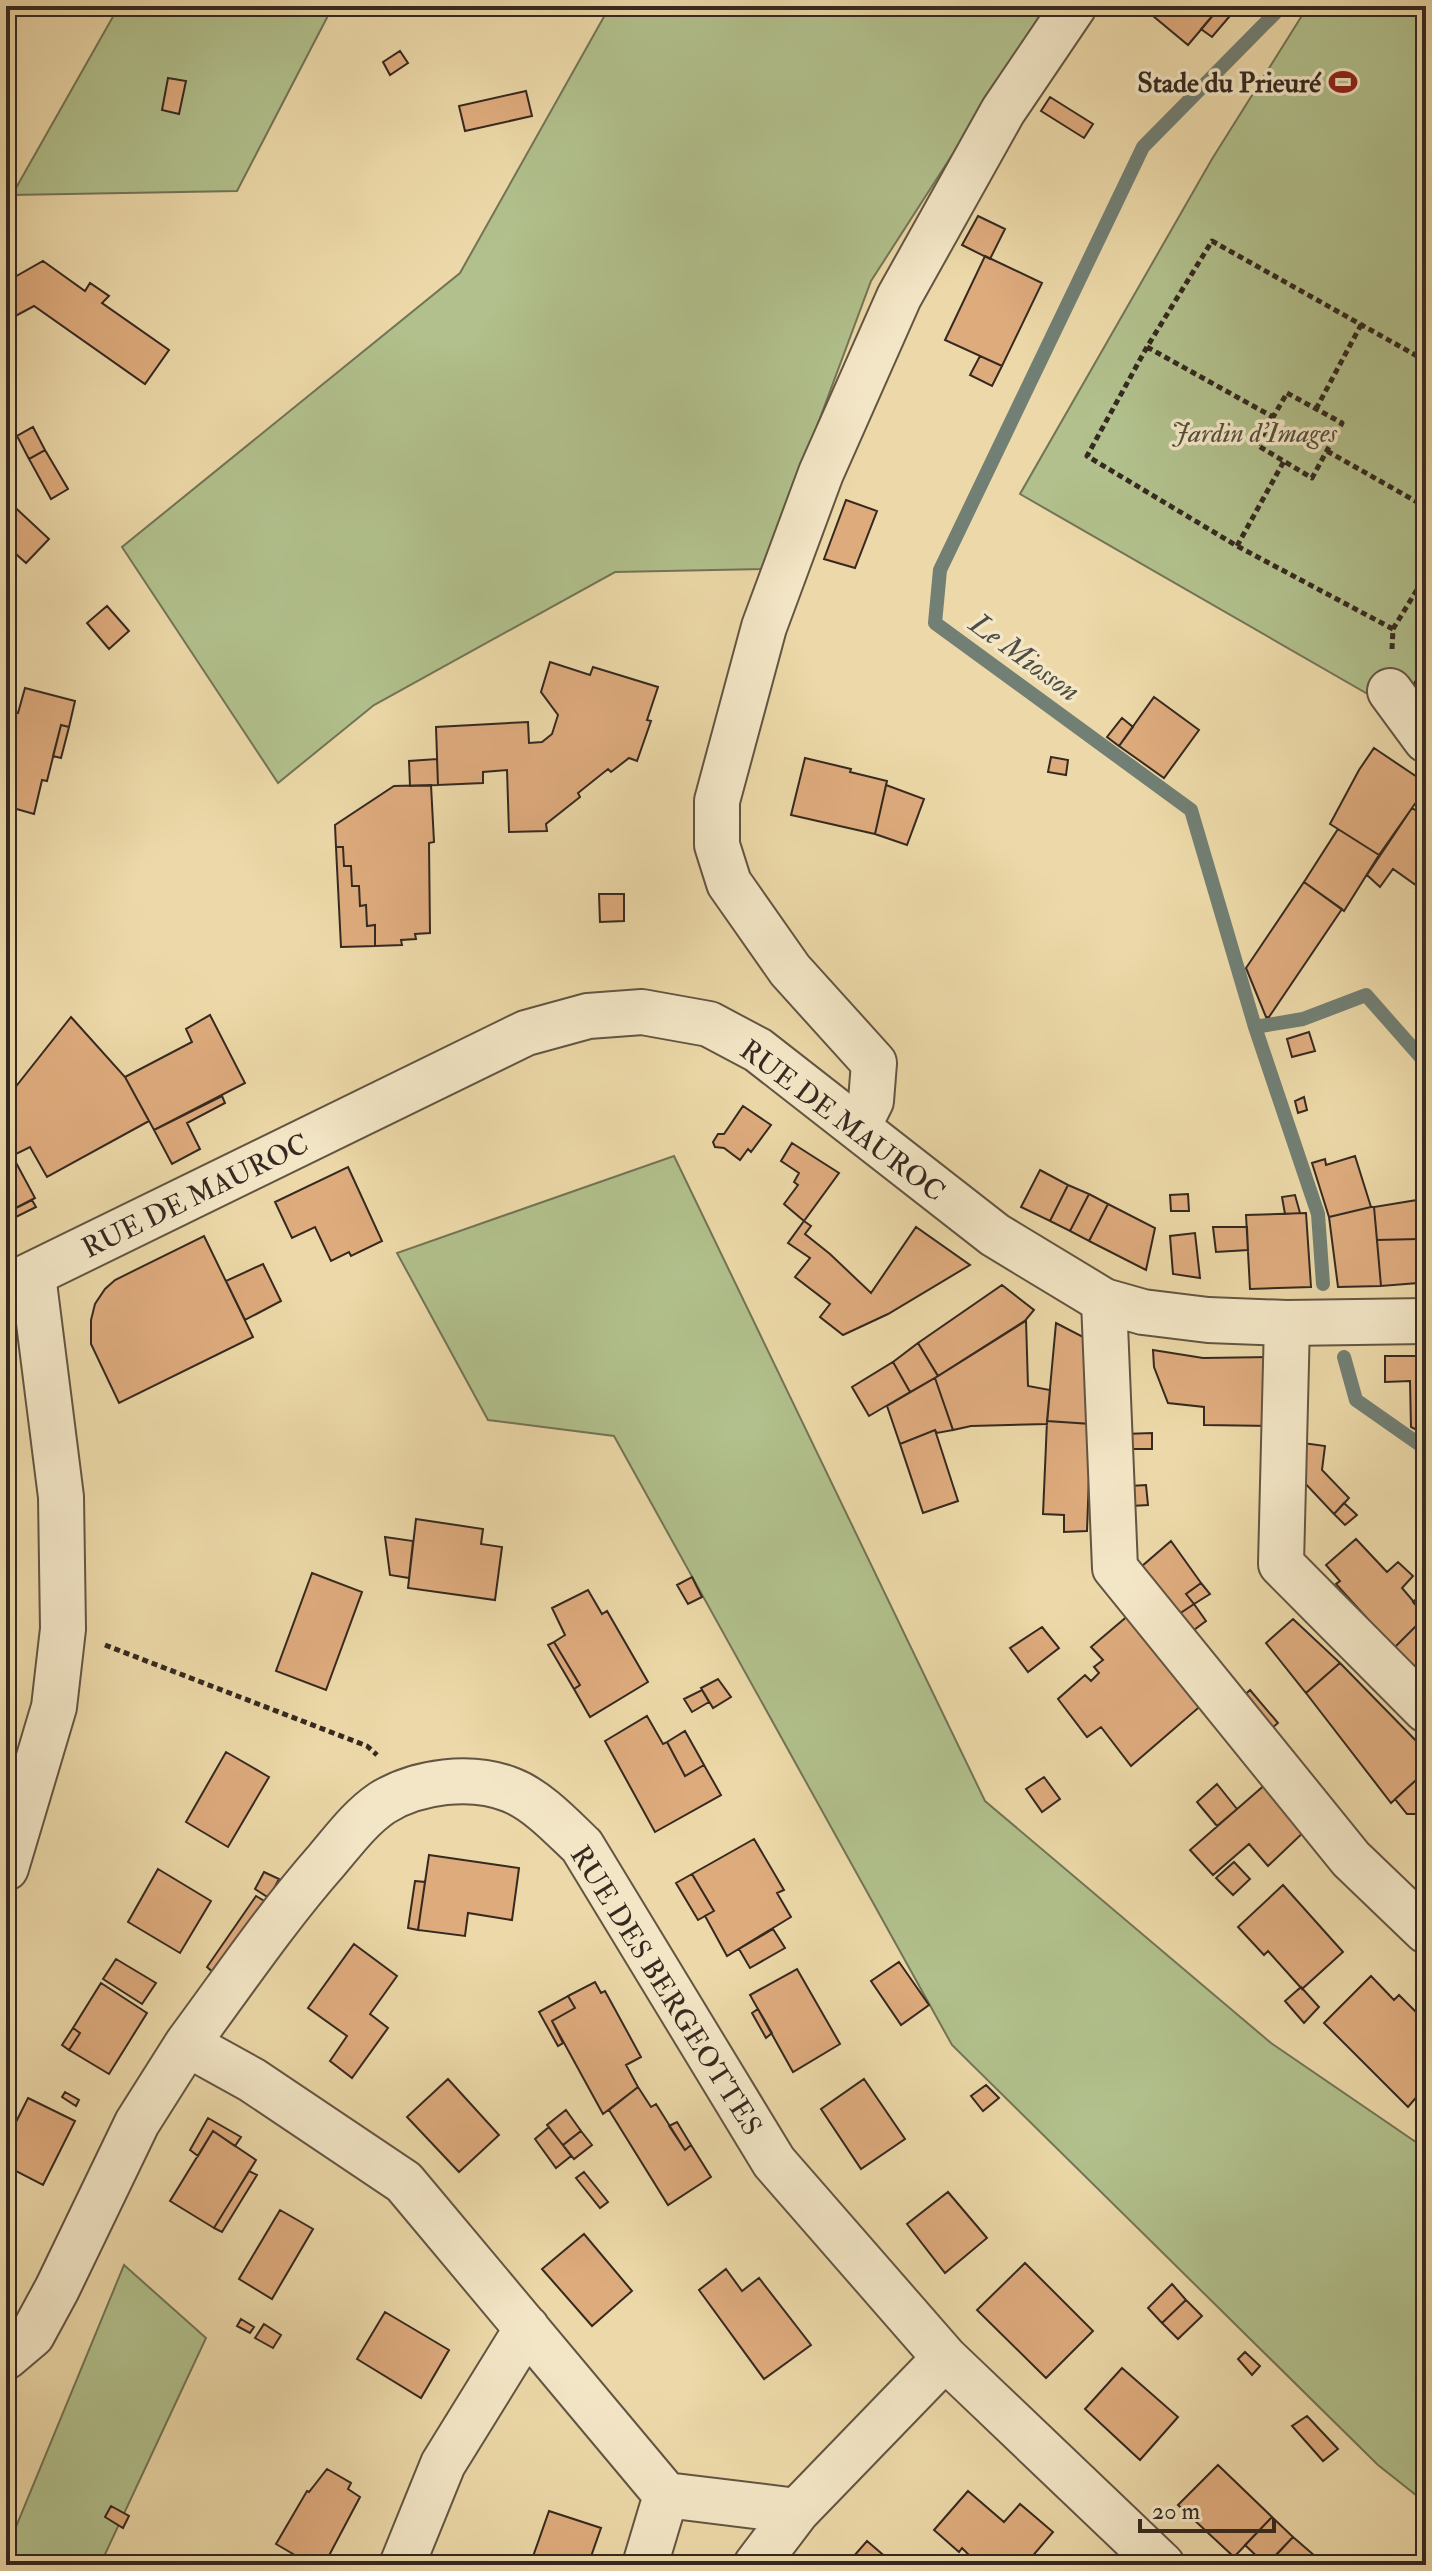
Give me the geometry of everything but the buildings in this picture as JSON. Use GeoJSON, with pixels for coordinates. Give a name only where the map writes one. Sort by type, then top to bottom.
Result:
{"type":"FeatureCollection","features":[{"type":"Feature","properties":{"kind":"street"},"geometry":{"type":"LineString","coordinates":[[858,1127],[871,1101],[874,1063],[790,970],[729,883],[717,845],[717,801],[764,627],[821,473],[899,297],[1003,111],[1074,6]]}},
{"type":"Feature","properties":{"kind":"street"},"geometry":{"type":"LineString","coordinates":[[1390,691],[1426,740]]}},
{"type":"Feature","properties":{"kind":"street","name":"RUE DE MAUROC"},"geometry":{"type":"LineString","coordinates":[[20,1281],[526,1033],[588,1016],[642,1012],[709,1024],[758,1050],[995,1235],[1104,1301],[1156,1314],[1208,1320],[1287,1323],[1426,1321]]}},
{"type":"Feature","properties":{"kind":"street"},"geometry":{"type":"LineString","coordinates":[[6,1868],[54,1707],[63,1629],[61,1497],[20,1281]]}},
{"type":"Feature","properties":{"kind":"street"},"geometry":{"type":"LineString","coordinates":[[1104,1301],[1115,1568],[1351,1859],[1426,1931]]}},
{"type":"Feature","properties":{"kind":"street"},"geometry":{"type":"LineString","coordinates":[[1287,1323],[1281,1564],[1426,1710]]}},
{"type":"Feature","properties":{"kind":"street","name":"RUE DES BERGEOTTES"},"geometry":{"type":"LineString","coordinates":[[6,2357],[32,2335],[137,2123],[187,2044],[294,1897],[359,1822],[382,1803],[413,1788],[461,1779],[511,1790],[547,1813],[582,1846],[774,2162],[945,2358],[1162,2565]]}},
{"type":"Feature","properties":{"kind":"street"},"geometry":{"type":"LineString","coordinates":[[187,2044],[252,2080],[404,2182],[666,2495],[797,2511]]}},
{"type":"Feature","properties":{"kind":"street"},"geometry":{"type":"LineString","coordinates":[[402,2565],[443,2464],[527,2328]]}},
{"type":"Feature","properties":{"kind":"street"},"geometry":{"type":"LineString","coordinates":[[756,2565],[797,2511],[945,2358]]}},
{"type":"Feature","properties":{"kind":"street"},"geometry":{"type":"LineString","coordinates":[[645,2565],[666,2495]]}},
{"type":"Feature","properties":{"kind":"path"},"geometry":{"type":"LineString","coordinates":[[1393,629],[1237,546],[1087,456],[1147,347],[1212,241],[1426,361]]}},
{"type":"Feature","properties":{"kind":"path"},"geometry":{"type":"LineString","coordinates":[[1316,409],[1362,323]]}},
{"type":"Feature","properties":{"kind":"path"},"geometry":{"type":"LineString","coordinates":[[1147,347],[1273,417]]}},
{"type":"Feature","properties":{"kind":"path"},"geometry":{"type":"LineString","coordinates":[[1287,393],[1342,423],[1312,478],[1257,445],[1273,417],[1287,393]]}},
{"type":"Feature","properties":{"kind":"path"},"geometry":{"type":"LineString","coordinates":[[1327,451],[1426,507]]}},
{"type":"Feature","properties":{"kind":"path"},"geometry":{"type":"LineString","coordinates":[[1237,546],[1284,461]]}},
{"type":"Feature","properties":{"kind":"path"},"geometry":{"type":"LineString","coordinates":[[1390,691],[1393,629],[1426,575]]}},
{"type":"Feature","properties":{"kind":"path"},"geometry":{"type":"LineString","coordinates":[[63,1629],[367,1746],[413,1788]]}},
{"type":"Feature","properties":{"kind":"green space"},"geometry":{"type":"Polygon","coordinates":[[[119,6],[333,6],[237,191],[12,195],[119,6]]]}},
{"type":"Feature","properties":{"kind":"green space"},"geometry":{"type":"Polygon","coordinates":[[[610,6],[728,6],[745,15],[752,6],[1048,6],[871,281],[764,569],[615,572],[374,705],[278,783],[122,547],[460,273],[610,6]]]}},
{"type":"Feature","properties":{"kind":"green space","name":"Jardin d'Images"},"geometry":{"type":"Polygon","coordinates":[[[1308,6],[1426,6],[1426,663],[1411,689],[1366,693],[1020,494],[1212,159],[1308,6]]]}},
{"type":"Feature","properties":{"kind":"green space"},"geometry":{"type":"Polygon","coordinates":[[[674,1156],[985,1801],[1271,2043],[1426,2149],[1426,2503],[1378,2465],[952,2045],[614,1436],[488,1420],[397,1253],[674,1156]]]}},
{"type":"Feature","properties":{"kind":"green space"},"geometry":{"type":"Polygon","coordinates":[[[124,2265],[206,2338],[100,2565],[6,2565],[6,2551],[124,2265]]]}},
{"type":"Feature","properties":{"kind":"waterway","name":"Le Miosson"},"geometry":{"type":"LineString","coordinates":[[1282,6],[1143,147],[940,570],[935,623],[1191,810],[1255,1027],[1318,1214],[1323,1284]]}},
{"type":"Feature","properties":{"kind":"waterway"},"geometry":{"type":"LineString","coordinates":[[1255,1027],[1303,1019],[1366,995],[1426,1063]]}},
{"type":"Feature","properties":{"kind":"waterway","name":"Le Miosson"},"geometry":{"type":"LineString","coordinates":[[1344,1357],[1356,1400],[1426,1449]]}},
{"type":"Feature","properties":{"kind":"place","name":"Stade du Prieuré"},"geometry":{"type":"Point","coordinates":[1343,82]}}]}
